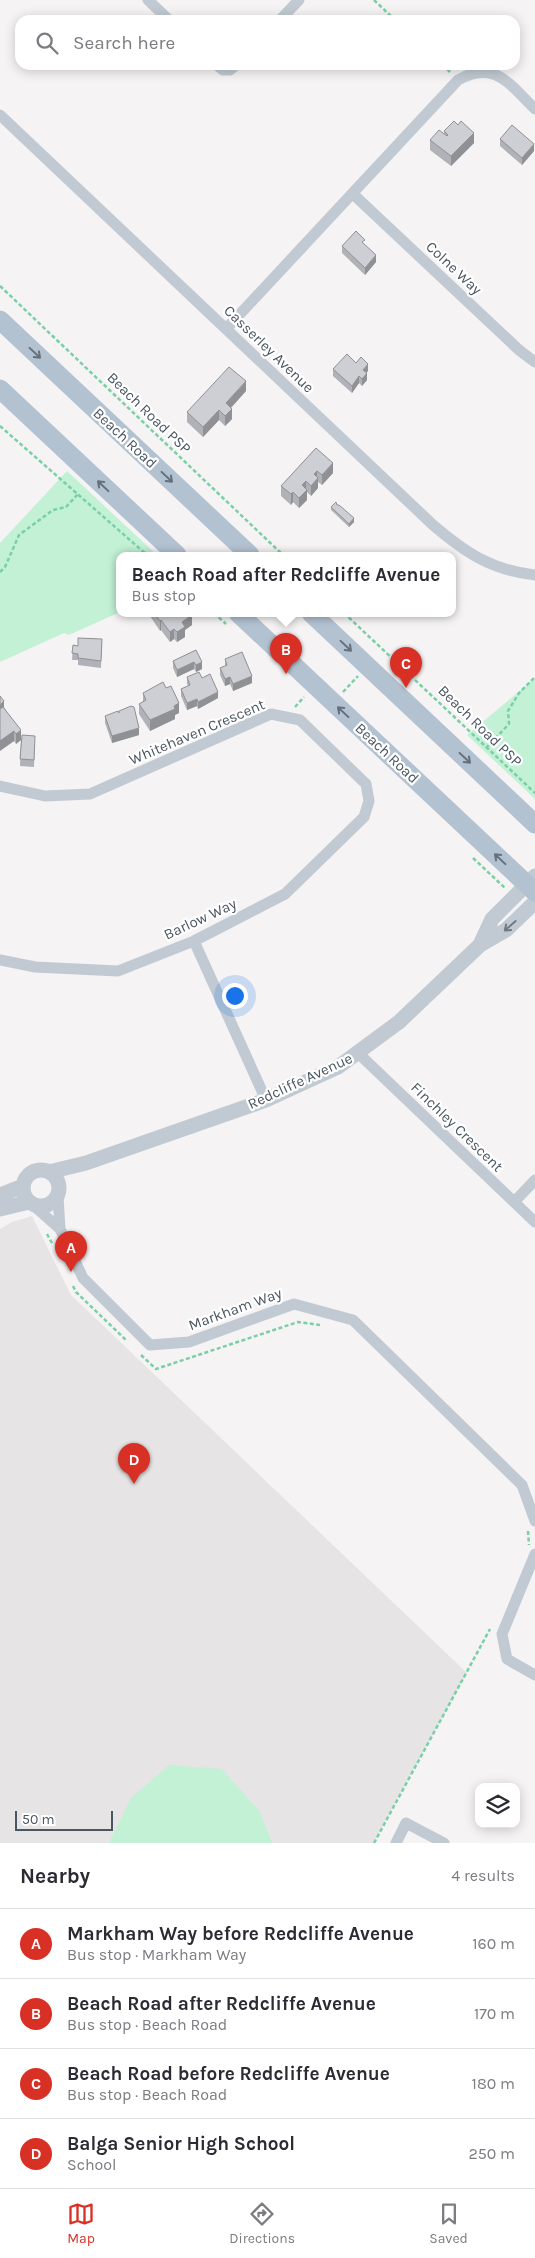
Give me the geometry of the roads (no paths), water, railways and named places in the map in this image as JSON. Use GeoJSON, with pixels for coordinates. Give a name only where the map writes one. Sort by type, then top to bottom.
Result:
{"type":"FeatureCollection","features":[{"type":"Feature","properties":{"kind":"main road","name":"Beach Road"},"geometry":{"type":"LineString","coordinates":[[0,320],[247,552]]}},
{"type":"Feature","properties":{"kind":"main road"},"geometry":{"type":"LineString","coordinates":[[0,389],[174,552]]}},
{"type":"Feature","properties":{"kind":"main road","name":"Beach Road"},"geometry":{"type":"LineString","coordinates":[[242,617],[532,884]]}},
{"type":"Feature","properties":{"kind":"main road"},"geometry":{"type":"LineString","coordinates":[[315,617],[535,824]]}},
{"type":"Feature","properties":{"kind":"street"},"geometry":{"type":"LineString","coordinates":[[148,0],[164,15]]}},
{"type":"Feature","properties":{"kind":"street"},"geometry":{"type":"LineString","coordinates":[[285,15],[299,0]]}},
{"type":"Feature","properties":{"kind":"street"},"geometry":{"type":"LineString","coordinates":[[226,329],[458,80],[472,72],[483,70],[492,73],[505,81],[535,109]]}},
{"type":"Feature","properties":{"kind":"street","name":"Casserley Avenue"},"geometry":{"type":"LineString","coordinates":[[0,115],[450,540],[484,563],[517,573],[535,575]]}},
{"type":"Feature","properties":{"kind":"street","name":"Colne Way"},"geometry":{"type":"LineString","coordinates":[[353,194],[519,350],[535,362]]}},
{"type":"Feature","properties":{"kind":"street","name":"Whitehaven Crescent"},"geometry":{"type":"LineString","coordinates":[[0,786],[45,796],[90,794],[271,714],[300,720],[366,784],[369,801]]}},
{"type":"Feature","properties":{"kind":"street","name":"Barlow Way"},"geometry":{"type":"LineString","coordinates":[[0,960],[35,967],[118,971],[194,941],[285,894],[364,817],[369,801]]}},
{"type":"Feature","properties":{"kind":"street","name":"Redcliffe Avenue"},"geometry":{"type":"LineString","coordinates":[[480,945],[492,919],[532,884]]}},
{"type":"Feature","properties":{"kind":"street","name":"Redcliffe Avenue"},"geometry":{"type":"LineString","coordinates":[[49,1172],[86,1163],[266,1100],[338,1067],[359,1054],[399,1022],[480,945],[506,930],[535,902]]}},
{"type":"Feature","properties":{"kind":"street"},"geometry":{"type":"LineString","coordinates":[[194,941],[266,1100]]}},
{"type":"Feature","properties":{"kind":"street","name":"Finchley Crescent"},"geometry":{"type":"LineString","coordinates":[[359,1054],[535,1222]]}},
{"type":"Feature","properties":{"kind":"street","name":"Redcliffe Avenue"},"geometry":{"type":"LineString","coordinates":[[59,1193],[86,1163]]}},
{"type":"Feature","properties":{"kind":"street"},"geometry":{"type":"LineString","coordinates":[[0,1195],[23,1186],[32,1172],[49,1172],[58,1180],[59,1193],[50,1204],[45,1206],[31,1203],[0,1209]]}},
{"type":"Feature","properties":{"kind":"street"},"geometry":{"type":"LineString","coordinates":[[514,1202],[535,1180]]}},
{"type":"Feature","properties":{"kind":"street"},"geometry":{"type":"LineString","coordinates":[[23,1186],[31,1203]]}},
{"type":"Feature","properties":{"kind":"street","name":"Markham Way"},"geometry":{"type":"LineString","coordinates":[[59,1193],[60,1228],[83,1278],[150,1345],[189,1342],[294,1304],[353,1320],[522,1485],[531,1525]]}},
{"type":"Feature","properties":{"kind":"street","name":"Markham Way"},"geometry":{"type":"LineString","coordinates":[[31,1203],[60,1228]]}},
{"type":"Feature","properties":{"kind":"street"},"geometry":{"type":"LineString","coordinates":[[532,1550],[502,1634],[507,1659],[535,1675]]}},
{"type":"Feature","properties":{"kind":"street"},"geometry":{"type":"LineString","coordinates":[[396,1843],[406,1823],[444,1843]]}},
{"type":"Feature","properties":{"kind":"place","name":"Beach Road after Redcliffe Avenue"},"geometry":{"type":"Point","coordinates":[286,674]}},
{"type":"Feature","properties":{"kind":"place","name":"Beach Road before Redcliffe Avenue"},"geometry":{"type":"Point","coordinates":[406,688]}},
{"type":"Feature","properties":{"kind":"place","name":"Markham Way before Redcliffe Avenue"},"geometry":{"type":"Point","coordinates":[71,1272]}},
{"type":"Feature","properties":{"kind":"place","name":"Balga Senior High School"},"geometry":{"type":"Point","coordinates":[134,1484]}}]}
